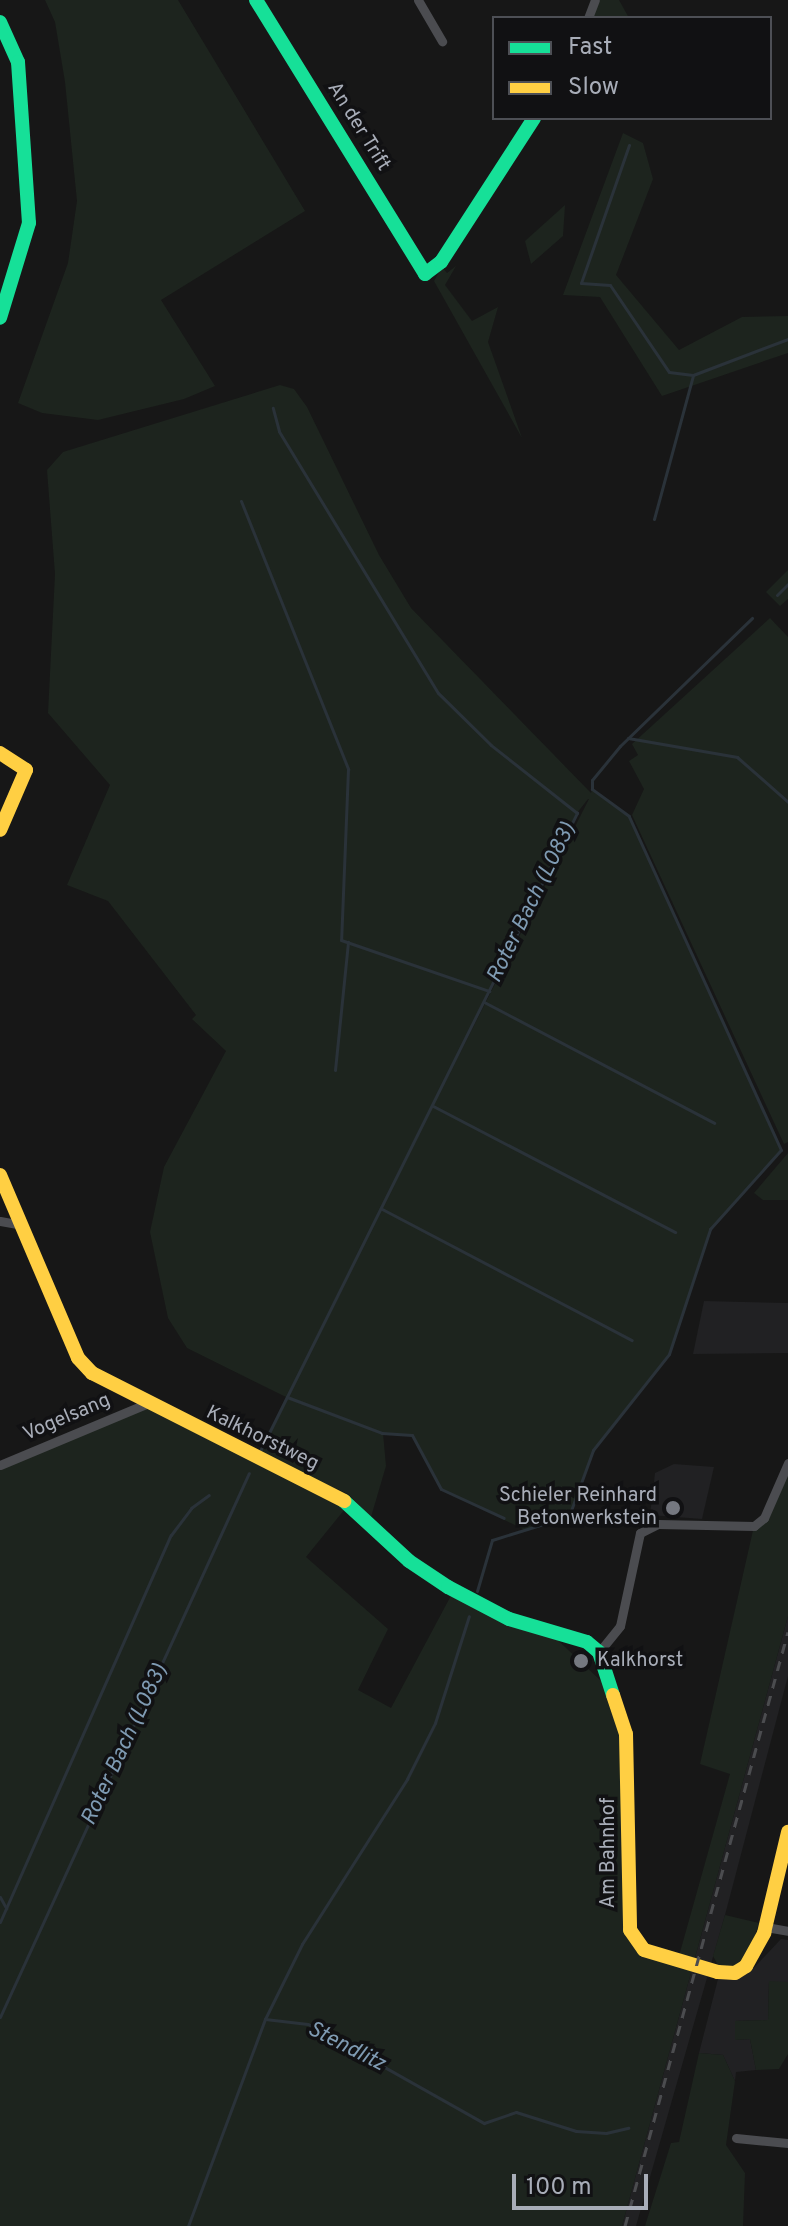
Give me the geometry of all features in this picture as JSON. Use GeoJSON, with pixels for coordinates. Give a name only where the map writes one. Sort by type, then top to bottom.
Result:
{"type":"FeatureCollection","features":[{"type":"Feature","properties":{"kind":"street","name":"An der Trift"},"geometry":{"type":"LineString","coordinates":[[256,0],[425,274],[441,262],[533,120]]}},
{"type":"Feature","properties":{"kind":"street"},"geometry":{"type":"LineString","coordinates":[[418,0],[442,41]]}},
{"type":"Feature","properties":{"kind":"street"},"geometry":{"type":"LineString","coordinates":[[0,22],[18,62],[29,223],[0,318]]}},
{"type":"Feature","properties":{"kind":"street"},"geometry":{"type":"LineString","coordinates":[[0,753],[26,770],[0,830]]}},
{"type":"Feature","properties":{"kind":"street","name":"Kalkhorstweg"},"geometry":{"type":"LineString","coordinates":[[0,1175],[78,1358],[92,1373],[349,1504],[409,1561],[448,1587],[509,1619],[587,1642],[599,1652]]}},
{"type":"Feature","properties":{"kind":"street"},"geometry":{"type":"LineString","coordinates":[[0,1221],[22,1225]]}},
{"type":"Feature","properties":{"kind":"street","name":"Vogelsang"},"geometry":{"type":"LineString","coordinates":[[0,1465],[148,1403]]}},
{"type":"Feature","properties":{"kind":"street"},"geometry":{"type":"LineString","coordinates":[[599,1652],[620,1626],[640,1533],[658,1524],[754,1526],[764,1518],[788,1463]]}},
{"type":"Feature","properties":{"kind":"street","name":"Am Bahnhof"},"geometry":{"type":"LineString","coordinates":[[599,1652],[626,1734],[630,1917],[636,1942],[655,1957],[735,1973],[753,1959],[766,1927],[788,1832]]}},
{"type":"Feature","properties":{"kind":"street"},"geometry":{"type":"LineString","coordinates":[[766,1927],[788,1931]]}},
{"type":"Feature","properties":{"kind":"street"},"geometry":{"type":"LineString","coordinates":[[736,2138],[788,2143]]}},
{"type":"Feature","properties":{"kind":"shaded area"},"geometry":{"type":"Polygon","coordinates":[[[45,0],[178,0],[305,211],[161,300],[215,386],[184,399],[98,420],[42,413],[18,403],[68,263],[77,201],[65,82],[55,22],[45,0]]]}},
{"type":"Feature","properties":{"kind":"shaded area"},"geometry":{"type":"Polygon","coordinates":[[[598,0],[619,0],[628,16],[592,16],[598,0]]]}},
{"type":"Feature","properties":{"kind":"shaded area"},"geometry":{"type":"Polygon","coordinates":[[[623,133],[643,143],[653,179],[616,275],[679,350],[742,317],[788,316],[788,353],[662,396],[600,297],[563,295],[623,133]]]}},
{"type":"Feature","properties":{"kind":"shaded area"},"geometry":{"type":"Polygon","coordinates":[[[565,205],[563,236],[531,264],[525,241],[565,205]]]}},
{"type":"Feature","properties":{"kind":"shaded area"},"geometry":{"type":"Polygon","coordinates":[[[456,266],[445,285],[472,321],[498,307],[488,342],[522,438],[434,281],[442,267],[447,273],[456,266]]]}},
{"type":"Feature","properties":{"kind":"shaded area"},"geometry":{"type":"Polygon","coordinates":[[[280,385],[294,389],[307,407],[379,555],[411,608],[591,793],[592,789],[629,816],[781,1150],[710,1229],[669,1354],[593,1450],[569,1516],[525,1530],[441,1489],[412,1435],[383,1433],[386,1466],[371,1517],[348,1494],[259,1454],[286,1397],[187,1348],[168,1318],[150,1232],[164,1167],[226,1051],[192,1019],[196,1015],[108,901],[67,885],[110,785],[48,713],[55,574],[47,470],[63,452],[280,385]],[[589,799],[577,813],[394,1183],[589,799]]]}},
{"type":"Feature","properties":{"kind":"shaded area"},"geometry":{"type":"Polygon","coordinates":[[[788,570],[788,599],[780,606],[766,592],[788,570]]]}},
{"type":"Feature","properties":{"kind":"shaded area"},"geometry":{"type":"Polygon","coordinates":[[[770,618],[788,637],[788,1142],[784,1144],[632,815],[644,789],[629,761],[638,755],[632,744],[770,618]]]}},
{"type":"Feature","properties":{"kind":"shaded area"},"geometry":{"type":"Polygon","coordinates":[[[788,1153],[788,1200],[763,1200],[754,1193],[788,1153]]]}},
{"type":"Feature","properties":{"kind":"shaded area"},"geometry":{"type":"Polygon","coordinates":[[[704,1301],[788,1303],[788,1353],[693,1354],[704,1301]]]}},
{"type":"Feature","properties":{"kind":"shaded area"},"geometry":{"type":"Polygon","coordinates":[[[148,1403],[349,1504],[306,1557],[388,1629],[358,1690],[391,1708],[454,1590],[547,1630],[618,1697],[636,1942],[677,1963],[730,1774],[700,1764],[754,1526],[760,1523],[788,1463],[788,1616],[622,2226],[0,2226],[0,1465],[148,1403]]]}},
{"type":"Feature","properties":{"kind":"shaded area"},"geometry":{"type":"Polygon","coordinates":[[[674,1464],[714,1467],[702,1519],[650,1515],[655,1473],[674,1464]]]}},
{"type":"Feature","properties":{"kind":"shaded area"},"geometry":{"type":"Polygon","coordinates":[[[788,1616],[788,1676],[725,1915],[636,2226],[622,2226],[788,1616]]]}},
{"type":"Feature","properties":{"kind":"shaded area"},"geometry":{"type":"Polygon","coordinates":[[[725,1915],[759,1923],[749,1954],[738,1966],[719,1967],[713,1956],[725,1915]]]}},
{"type":"Feature","properties":{"kind":"shaded area"},"geometry":{"type":"Polygon","coordinates":[[[781,1939],[788,1940],[788,1982],[769,1982],[768,2020],[735,2021],[736,2040],[750,2039],[756,2070],[736,2072],[735,2081],[723,2055],[699,2053],[718,1979],[750,1972],[781,1939]]]}},
{"type":"Feature","properties":{"kind":"shaded area"},"geometry":{"type":"Polygon","coordinates":[[[769,1981],[788,1982],[788,2054],[779,2069],[756,2070],[750,2039],[735,2040],[735,2021],[768,2020],[769,1981]]]}},
{"type":"Feature","properties":{"kind":"shaded area"},"geometry":{"type":"Polygon","coordinates":[[[699,2053],[723,2055],[735,2081],[726,2145],[745,2173],[743,2226],[645,2226],[671,2143],[679,2142],[699,2053]]]}},
{"type":"Feature","properties":{"kind":"waterway"},"geometry":{"type":"LineString","coordinates":[[629,145],[581,283],[610,285],[669,372],[693,375]]}},
{"type":"Feature","properties":{"kind":"waterway"},"geometry":{"type":"LineString","coordinates":[[654,519],[693,375],[788,339]]}},
{"type":"Feature","properties":{"kind":"waterway","name":"Roter Bach (L083)"},"geometry":{"type":"LineString","coordinates":[[259,1453],[577,813],[491,745],[438,693],[279,431],[273,408]]}},
{"type":"Feature","properties":{"kind":"waterway"},"geometry":{"type":"LineString","coordinates":[[241,501],[348,769],[341,940],[489,991]]}},
{"type":"Feature","properties":{"kind":"waterway"},"geometry":{"type":"LineString","coordinates":[[777,595],[788,584]]}},
{"type":"Feature","properties":{"kind":"waterway"},"geometry":{"type":"LineString","coordinates":[[477,1591],[492,1540],[569,1516],[593,1450],[669,1354],[710,1229],[781,1150],[629,816],[592,789],[592,780],[620,746],[752,618]]}},
{"type":"Feature","properties":{"kind":"waterway"},"geometry":{"type":"LineString","coordinates":[[628,738],[737,757],[788,802]]}},
{"type":"Feature","properties":{"kind":"waterway"},"geometry":{"type":"LineString","coordinates":[[335,1070],[348,942]]}},
{"type":"Feature","properties":{"kind":"waterway"},"geometry":{"type":"LineString","coordinates":[[484,1002],[714,1123]]}},
{"type":"Feature","properties":{"kind":"waterway"},"geometry":{"type":"LineString","coordinates":[[433,1106],[675,1232]]}},
{"type":"Feature","properties":{"kind":"waterway"},"geometry":{"type":"LineString","coordinates":[[382,1209],[632,1340]]}},
{"type":"Feature","properties":{"kind":"waterway"},"geometry":{"type":"LineString","coordinates":[[287,1397],[382,1433],[412,1435],[441,1489],[504,1518]]}},
{"type":"Feature","properties":{"kind":"waterway","name":"Roter Bach (L083)"},"geometry":{"type":"LineString","coordinates":[[0,2017],[249,1473]]}},
{"type":"Feature","properties":{"kind":"waterway"},"geometry":{"type":"LineString","coordinates":[[0,1922],[171,1535],[191,1508],[209,1495]]}},
{"type":"Feature","properties":{"kind":"waterway"},"geometry":{"type":"LineString","coordinates":[[188,2226],[265,2019],[302,1944],[407,1779],[435,1723],[469,1616]]}},
{"type":"Feature","properties":{"kind":"waterway"},"geometry":{"type":"LineString","coordinates":[[0,1897],[6,1908]]}},
{"type":"Feature","properties":{"kind":"waterway","name":"Stendlitz"},"geometry":{"type":"LineString","coordinates":[[265,2019],[308,2024],[484,2123],[516,2112],[576,2131],[606,2133],[628,2128]]}},
{"type":"Feature","properties":{"kind":"railway"},"geometry":{"type":"LineString","coordinates":[[625,2226],[788,1632]]}},
{"type":"Feature","properties":{"kind":"traffic: fast"},"geometry":{"type":"LineString","coordinates":[[256,0],[425,274],[441,262],[533,120]]}},
{"type":"Feature","properties":{"kind":"traffic: fast"},"geometry":{"type":"LineString","coordinates":[[0,22],[18,62],[29,223],[0,318]]}},
{"type":"Feature","properties":{"kind":"traffic: fast"},"geometry":{"type":"LineString","coordinates":[[344,1501],[409,1561],[448,1587],[509,1619],[587,1642],[599,1652],[613,1695]]}},
{"type":"Feature","properties":{"kind":"traffic: slow"},"geometry":{"type":"LineString","coordinates":[[0,753],[26,770],[0,830]]}},
{"type":"Feature","properties":{"kind":"traffic: slow"},"geometry":{"type":"LineString","coordinates":[[0,1175],[78,1358],[92,1373],[344,1501]]}},
{"type":"Feature","properties":{"kind":"traffic: slow"},"geometry":{"type":"LineString","coordinates":[[613,1695],[626,1734],[630,1930],[644,1950],[718,1972],[735,1973],[746,1966],[764,1933],[788,1832]]}},
{"type":"Feature","properties":{"kind":"place","name":"Schieler Reinhard Betonwerkstein"},"geometry":{"type":"Point","coordinates":[673,1508]}},
{"type":"Feature","properties":{"kind":"place","name":"Kalkhorst"},"geometry":{"type":"Point","coordinates":[581,1661]}}]}
